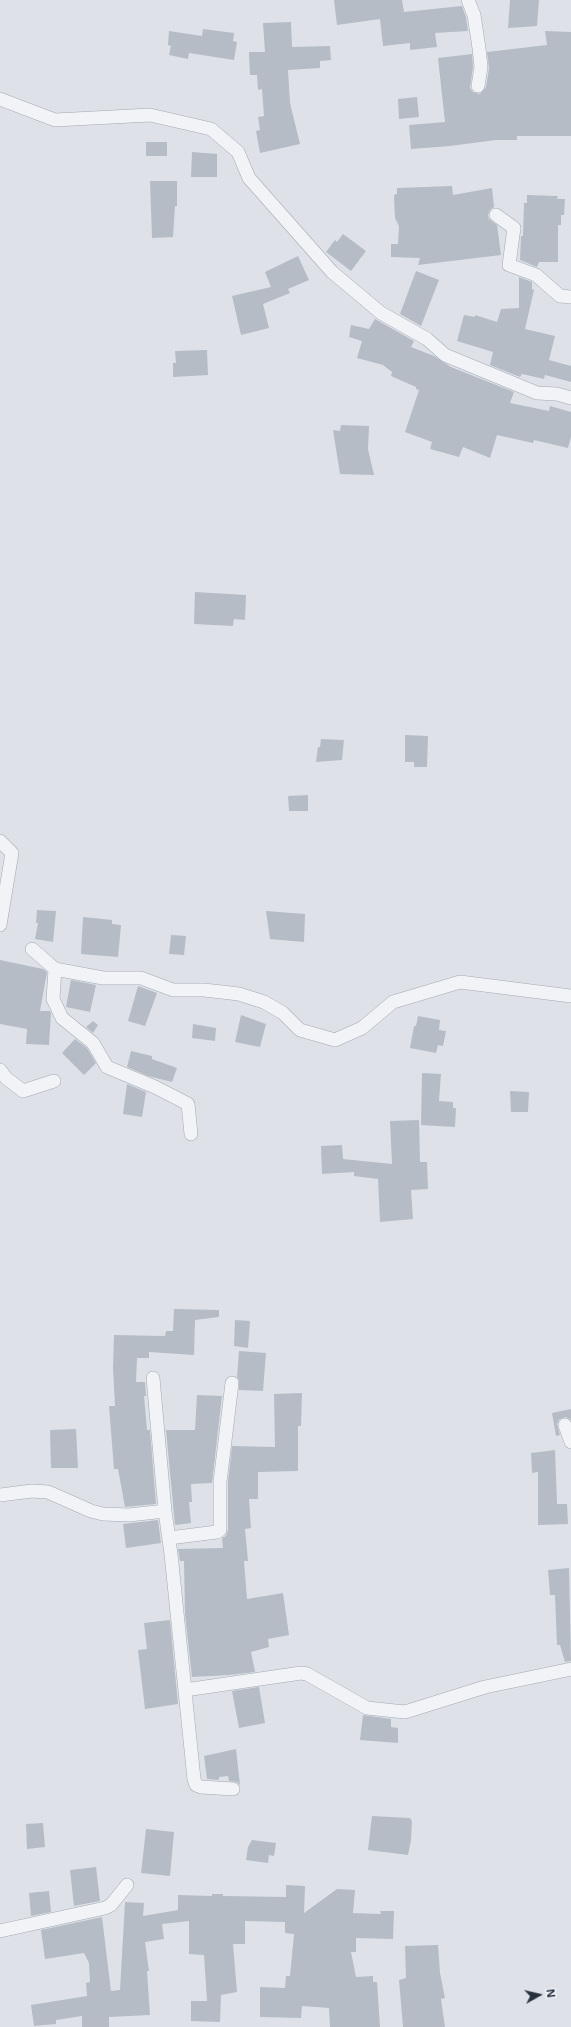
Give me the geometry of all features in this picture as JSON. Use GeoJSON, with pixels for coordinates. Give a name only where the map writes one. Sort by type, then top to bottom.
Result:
{"type":"FeatureCollection","features":[{"type":"Feature","properties":{"kind":"street"},"geometry":{"type":"LineString","coordinates":[[468,0],[474,15],[479,48],[481,67],[478,86]]}},
{"type":"Feature","properties":{"kind":"street"},"geometry":{"type":"LineString","coordinates":[[0,99],[55,120],[150,115],[210,129],[238,152],[249,178],[332,272],[381,314],[427,339],[445,355],[537,393],[557,394],[571,398]]}},
{"type":"Feature","properties":{"kind":"street"},"geometry":{"type":"LineString","coordinates":[[496,215],[514,228],[509,264],[536,275],[560,296],[571,298]]}},
{"type":"Feature","properties":{"kind":"street"},"geometry":{"type":"LineString","coordinates":[[0,841],[12,853],[0,925]]}},
{"type":"Feature","properties":{"kind":"street"},"geometry":{"type":"LineString","coordinates":[[32,949],[54,969],[103,978],[141,978],[173,990],[204,990],[239,994],[264,1002],[283,1013],[300,1030],[335,1040],[362,1028],[394,1002],[460,982],[571,996]]}},
{"type":"Feature","properties":{"kind":"street"},"geometry":{"type":"LineString","coordinates":[[54,969],[53,999],[62,1018],[93,1043],[108,1067],[155,1087],[188,1104],[191,1134]]}},
{"type":"Feature","properties":{"kind":"street"},"geometry":{"type":"LineString","coordinates":[[0,1070],[6,1078],[23,1091],[54,1081]]}},
{"type":"Feature","properties":{"kind":"street"},"geometry":{"type":"LineString","coordinates":[[153,1378],[165,1511],[196,1785],[202,1787],[233,1789]]}},
{"type":"Feature","properties":{"kind":"street"},"geometry":{"type":"LineString","coordinates":[[169,1538],[217,1532],[220,1530],[220,1482],[232,1383]]}},
{"type":"Feature","properties":{"kind":"street"},"geometry":{"type":"LineString","coordinates":[[565,1424],[571,1442]]}},
{"type":"Feature","properties":{"kind":"street"},"geometry":{"type":"LineString","coordinates":[[0,1495],[48,1492],[91,1511],[114,1515],[165,1511]]}},
{"type":"Feature","properties":{"kind":"street"},"geometry":{"type":"LineString","coordinates":[[185,1690],[301,1673],[307,1674],[367,1708],[405,1712],[485,1687],[571,1669]]}},
{"type":"Feature","properties":{"kind":"street"},"geometry":{"type":"LineString","coordinates":[[0,1931],[105,1908],[111,1905],[127,1885]]}},
{"type":"Feature","properties":{"kind":"building"},"geometry":{"type":"Polygon","coordinates":[[[334,0],[402,0],[404,12],[462,6],[466,17],[468,31],[435,33],[437,47],[410,50],[410,43],[383,46],[380,19],[337,25],[334,0]]]}},
{"type":"Feature","properties":{"kind":"building"},"geometry":{"type":"Polygon","coordinates":[[[510,0],[539,0],[537,26],[508,28],[510,0]]]}},
{"type":"Feature","properties":{"kind":"building"},"geometry":{"type":"Polygon","coordinates":[[[291,22],[292,47],[330,46],[331,60],[320,61],[320,68],[288,70],[290,103],[300,144],[260,153],[256,131],[260,130],[258,117],[264,116],[262,89],[258,90],[257,75],[250,75],[249,52],[265,52],[263,23],[291,22]]]}},
{"type":"Feature","properties":{"kind":"building"},"geometry":{"type":"Polygon","coordinates":[[[203,29],[234,33],[233,41],[237,42],[234,60],[189,53],[188,59],[169,55],[171,46],[168,45],[169,31],[202,36],[203,29]]]}},
{"type":"Feature","properties":{"kind":"building"},"geometry":{"type":"Polygon","coordinates":[[[545,31],[571,32],[571,136],[517,136],[517,140],[496,140],[411,149],[409,125],[445,122],[438,58],[472,54],[473,67],[470,88],[473,92],[480,94],[486,87],[489,68],[487,52],[547,45],[545,31]]]}},
{"type":"Feature","properties":{"kind":"building"},"geometry":{"type":"Polygon","coordinates":[[[417,97],[419,117],[399,119],[398,99],[417,97]]]}},
{"type":"Feature","properties":{"kind":"building"},"geometry":{"type":"Polygon","coordinates":[[[146,142],[167,142],[167,156],[146,156],[146,142]]]}},
{"type":"Feature","properties":{"kind":"building"},"geometry":{"type":"Polygon","coordinates":[[[192,152],[217,154],[217,177],[191,177],[192,152]]]}},
{"type":"Feature","properties":{"kind":"building"},"geometry":{"type":"Polygon","coordinates":[[[150,181],[177,181],[177,206],[175,206],[173,237],[152,238],[150,181]]]}},
{"type":"Feature","properties":{"kind":"building"},"geometry":{"type":"Polygon","coordinates":[[[452,186],[453,195],[492,188],[494,207],[490,210],[488,215],[489,219],[497,225],[501,255],[418,265],[420,258],[391,257],[391,244],[398,244],[399,226],[395,218],[394,195],[397,194],[397,188],[452,186]]]}},
{"type":"Feature","properties":{"kind":"building"},"geometry":{"type":"Polygon","coordinates":[[[527,195],[558,196],[557,199],[565,199],[564,215],[561,215],[561,225],[558,225],[558,262],[539,262],[537,267],[520,260],[521,236],[523,236],[524,203],[527,203],[527,195]]]}},
{"type":"Feature","properties":{"kind":"building"},"geometry":{"type":"Polygon","coordinates":[[[343,234],[366,251],[351,271],[326,252],[335,240],[337,242],[343,234]]]}},
{"type":"Feature","properties":{"kind":"building"},"geometry":{"type":"Polygon","coordinates":[[[298,256],[309,280],[288,289],[290,293],[263,304],[269,328],[241,335],[232,296],[271,287],[265,272],[298,256]]]}},
{"type":"Feature","properties":{"kind":"building"},"geometry":{"type":"Polygon","coordinates":[[[416,271],[439,280],[421,326],[400,314],[416,271]]]}},
{"type":"Feature","properties":{"kind":"building"},"geometry":{"type":"Polygon","coordinates":[[[519,277],[532,282],[532,289],[534,290],[525,329],[555,336],[549,360],[571,366],[571,382],[545,375],[544,379],[522,374],[520,377],[490,365],[493,352],[457,341],[464,315],[475,317],[475,315],[497,322],[501,309],[519,308],[519,277]]]}},
{"type":"Feature","properties":{"kind":"building"},"geometry":{"type":"Polygon","coordinates":[[[375,319],[414,341],[411,347],[434,356],[451,367],[514,392],[510,403],[549,411],[550,406],[571,412],[571,437],[568,448],[534,440],[533,443],[497,435],[490,458],[463,447],[459,457],[430,449],[432,442],[405,432],[419,390],[416,389],[416,387],[391,376],[392,372],[383,365],[357,358],[362,341],[349,337],[351,325],[369,329],[375,319]]]}},
{"type":"Feature","properties":{"kind":"building"},"geometry":{"type":"Polygon","coordinates":[[[207,350],[208,375],[173,377],[173,363],[176,363],[175,351],[207,350]]]}},
{"type":"Feature","properties":{"kind":"building"},"geometry":{"type":"Polygon","coordinates":[[[341,425],[369,426],[368,449],[374,475],[340,474],[333,430],[340,431],[341,425]]]}},
{"type":"Feature","properties":{"kind":"building"},"geometry":{"type":"Polygon","coordinates":[[[195,592],[246,595],[245,620],[234,619],[233,626],[194,624],[195,592]]]}},
{"type":"Feature","properties":{"kind":"building"},"geometry":{"type":"Polygon","coordinates":[[[405,735],[428,736],[427,767],[414,767],[414,762],[405,762],[405,735]]]}},
{"type":"Feature","properties":{"kind":"building"},"geometry":{"type":"Polygon","coordinates":[[[321,739],[344,740],[342,760],[316,762],[318,747],[320,747],[321,739]]]}},
{"type":"Feature","properties":{"kind":"building"},"geometry":{"type":"Polygon","coordinates":[[[308,795],[308,811],[289,811],[288,796],[308,795]]]}},
{"type":"Feature","properties":{"kind":"building"},"geometry":{"type":"Polygon","coordinates":[[[37,910],[56,911],[53,942],[35,939],[38,923],[36,923],[37,910]]]}},
{"type":"Feature","properties":{"kind":"building"},"geometry":{"type":"Polygon","coordinates":[[[266,911],[305,914],[304,942],[270,939],[266,911]]]}},
{"type":"Feature","properties":{"kind":"building"},"geometry":{"type":"Polygon","coordinates":[[[83,917],[112,920],[112,924],[121,925],[118,957],[81,954],[83,917]]]}},
{"type":"Feature","properties":{"kind":"building"},"geometry":{"type":"Polygon","coordinates":[[[171,935],[186,936],[184,955],[169,954],[171,935]]]}},
{"type":"Feature","properties":{"kind":"building"},"geometry":{"type":"Polygon","coordinates":[[[0,960],[43,969],[47,972],[40,1011],[50,1011],[51,1013],[49,1045],[26,1044],[27,1029],[0,1024],[0,960]]]}},
{"type":"Feature","properties":{"kind":"building"},"geometry":{"type":"Polygon","coordinates":[[[71,980],[96,985],[90,1012],[66,1007],[71,980]]]}},
{"type":"Feature","properties":{"kind":"building"},"geometry":{"type":"Polygon","coordinates":[[[138,986],[157,993],[145,1026],[128,1021],[138,986]]]}},
{"type":"Feature","properties":{"kind":"building"},"geometry":{"type":"Polygon","coordinates":[[[241,1015],[266,1024],[260,1047],[235,1042],[241,1015]]]}},
{"type":"Feature","properties":{"kind":"building"},"geometry":{"type":"Polygon","coordinates":[[[418,1016],[440,1020],[439,1030],[446,1031],[443,1046],[438,1045],[436,1053],[410,1048],[414,1026],[416,1026],[418,1016]]]}},
{"type":"Feature","properties":{"kind":"building"},"geometry":{"type":"Polygon","coordinates":[[[93,1021],[98,1025],[93,1033],[86,1027],[93,1021]]]}},
{"type":"Feature","properties":{"kind":"building"},"geometry":{"type":"Polygon","coordinates":[[[193,1024],[216,1028],[215,1041],[192,1038],[193,1024]]]}},
{"type":"Feature","properties":{"kind":"building"},"geometry":{"type":"Polygon","coordinates":[[[75,1039],[87,1048],[96,1063],[84,1075],[62,1053],[75,1039]]]}},
{"type":"Feature","properties":{"kind":"building"},"geometry":{"type":"Polygon","coordinates":[[[131,1051],[152,1056],[152,1059],[177,1068],[172,1082],[148,1076],[127,1067],[131,1051]]]}},
{"type":"Feature","properties":{"kind":"building"},"geometry":{"type":"Polygon","coordinates":[[[422,1073],[441,1074],[439,1101],[453,1102],[453,1108],[456,1108],[455,1127],[421,1125],[422,1073]]]}},
{"type":"Feature","properties":{"kind":"building"},"geometry":{"type":"Polygon","coordinates":[[[127,1084],[146,1092],[142,1117],[123,1114],[127,1084]]]}},
{"type":"Feature","properties":{"kind":"building"},"geometry":{"type":"Polygon","coordinates":[[[510,1091],[529,1092],[528,1112],[511,1112],[510,1091]]]}},
{"type":"Feature","properties":{"kind":"building"},"geometry":{"type":"Polygon","coordinates":[[[419,1120],[420,1162],[427,1162],[428,1189],[411,1190],[413,1219],[380,1222],[378,1179],[354,1176],[354,1172],[322,1174],[321,1146],[342,1145],[343,1159],[392,1164],[390,1121],[419,1120]]]}},
{"type":"Feature","properties":{"kind":"building"},"geometry":{"type":"Polygon","coordinates":[[[174,1309],[219,1310],[219,1317],[195,1320],[194,1355],[149,1352],[149,1358],[137,1358],[136,1382],[145,1382],[146,1396],[144,1396],[147,1430],[150,1430],[156,1504],[125,1507],[118,1469],[114,1469],[109,1406],[115,1406],[113,1368],[114,1335],[165,1336],[166,1331],[173,1331],[174,1309]]]}},
{"type":"Feature","properties":{"kind":"building"},"geometry":{"type":"Polygon","coordinates":[[[235,1320],[250,1321],[248,1348],[234,1346],[235,1320]]]}},
{"type":"Feature","properties":{"kind":"building"},"geometry":{"type":"Polygon","coordinates":[[[239,1351],[266,1353],[263,1391],[239,1390],[239,1380],[237,1377],[239,1351]]]}},
{"type":"Feature","properties":{"kind":"building"},"geometry":{"type":"Polygon","coordinates":[[[302,1393],[301,1426],[298,1426],[298,1471],[258,1472],[258,1499],[249,1499],[251,1528],[245,1529],[248,1561],[244,1561],[247,1599],[283,1593],[289,1635],[268,1639],[269,1647],[251,1652],[255,1672],[192,1677],[185,1614],[184,1561],[180,1561],[178,1549],[223,1548],[222,1538],[226,1536],[228,1530],[228,1482],[232,1446],[275,1447],[274,1394],[302,1393]]]}},
{"type":"Feature","properties":{"kind":"building"},"geometry":{"type":"Polygon","coordinates":[[[197,1395],[222,1396],[212,1483],[191,1484],[192,1502],[189,1502],[191,1523],[175,1525],[166,1430],[195,1430],[197,1395]]]}},
{"type":"Feature","properties":{"kind":"building"},"geometry":{"type":"Polygon","coordinates":[[[571,1409],[571,1420],[566,1417],[559,1420],[557,1424],[560,1435],[556,1436],[552,1413],[571,1409]]]}},
{"type":"Feature","properties":{"kind":"building"},"geometry":{"type":"Polygon","coordinates":[[[76,1429],[78,1468],[51,1468],[50,1430],[76,1429]]]}},
{"type":"Feature","properties":{"kind":"building"},"geometry":{"type":"Polygon","coordinates":[[[555,1450],[557,1504],[567,1504],[568,1524],[538,1525],[538,1472],[532,1473],[531,1453],[555,1450]]]}},
{"type":"Feature","properties":{"kind":"building"},"geometry":{"type":"Polygon","coordinates":[[[158,1520],[161,1543],[126,1548],[123,1524],[158,1520]]]}},
{"type":"Feature","properties":{"kind":"building"},"geometry":{"type":"Polygon","coordinates":[[[569,1568],[571,1661],[565,1662],[560,1645],[557,1645],[555,1595],[550,1595],[548,1570],[569,1568]]]}},
{"type":"Feature","properties":{"kind":"building"},"geometry":{"type":"Polygon","coordinates":[[[170,1620],[178,1704],[145,1709],[138,1650],[147,1649],[144,1623],[170,1620]]]}},
{"type":"Feature","properties":{"kind":"building"},"geometry":{"type":"Polygon","coordinates":[[[259,1687],[265,1723],[239,1728],[232,1691],[259,1687]]]}},
{"type":"Feature","properties":{"kind":"building"},"geometry":{"type":"Polygon","coordinates":[[[363,1715],[391,1719],[391,1727],[398,1728],[398,1743],[360,1740],[363,1715]]]}},
{"type":"Feature","properties":{"kind":"building"},"geometry":{"type":"Polygon","coordinates":[[[236,1749],[240,1785],[237,1782],[229,1781],[228,1776],[219,1777],[219,1780],[207,1779],[204,1756],[236,1749]]]}},
{"type":"Feature","properties":{"kind":"building"},"geometry":{"type":"Polygon","coordinates":[[[372,1816],[410,1818],[412,1821],[411,1840],[408,1855],[368,1850],[372,1816]]]}},
{"type":"Feature","properties":{"kind":"building"},"geometry":{"type":"Polygon","coordinates":[[[43,1823],[45,1847],[27,1849],[26,1824],[43,1823]]]}},
{"type":"Feature","properties":{"kind":"building"},"geometry":{"type":"Polygon","coordinates":[[[146,1829],[174,1832],[170,1876],[141,1873],[146,1829]]]}},
{"type":"Feature","properties":{"kind":"building"},"geometry":{"type":"Polygon","coordinates":[[[252,1840],[276,1843],[274,1856],[269,1855],[268,1863],[246,1860],[248,1847],[252,1840]]]}},
{"type":"Feature","properties":{"kind":"building"},"geometry":{"type":"Polygon","coordinates":[[[96,1867],[100,1901],[74,1906],[70,1870],[96,1867]]]}},
{"type":"Feature","properties":{"kind":"building"},"geometry":{"type":"Polygon","coordinates":[[[286,1885],[305,1886],[304,1913],[337,1889],[355,1890],[353,1913],[381,1914],[380,1911],[394,1911],[393,1939],[356,1938],[356,1952],[351,1952],[356,1977],[373,1976],[373,1982],[377,1982],[380,2027],[330,2027],[329,2008],[302,2006],[301,2018],[260,2017],[260,1987],[285,1988],[286,1976],[290,1976],[294,1934],[285,1933],[285,1922],[245,1921],[245,1944],[233,1944],[237,1992],[221,1995],[220,2022],[191,2021],[191,2001],[207,2001],[204,1955],[189,1954],[189,1921],[162,1924],[164,1939],[145,1942],[149,1971],[147,1971],[150,2015],[109,2017],[109,2027],[82,2027],[82,2016],[56,2020],[56,2024],[34,2026],[31,2005],[87,1996],[86,1983],[90,1982],[89,1963],[84,1953],[45,1959],[41,1930],[102,1917],[111,1991],[120,1990],[125,1902],[144,1903],[143,1916],[178,1910],[178,1895],[212,1896],[212,1894],[223,1894],[223,1896],[286,1897],[286,1885]]]}},
{"type":"Feature","properties":{"kind":"building"},"geometry":{"type":"Polygon","coordinates":[[[49,1891],[51,1912],[31,1916],[29,1893],[49,1891]]]}},
{"type":"Feature","properties":{"kind":"building"},"geometry":{"type":"Polygon","coordinates":[[[438,1945],[440,1973],[445,1998],[441,1999],[445,2027],[403,2027],[399,1980],[406,1978],[405,1946],[438,1945]]]}}]}
